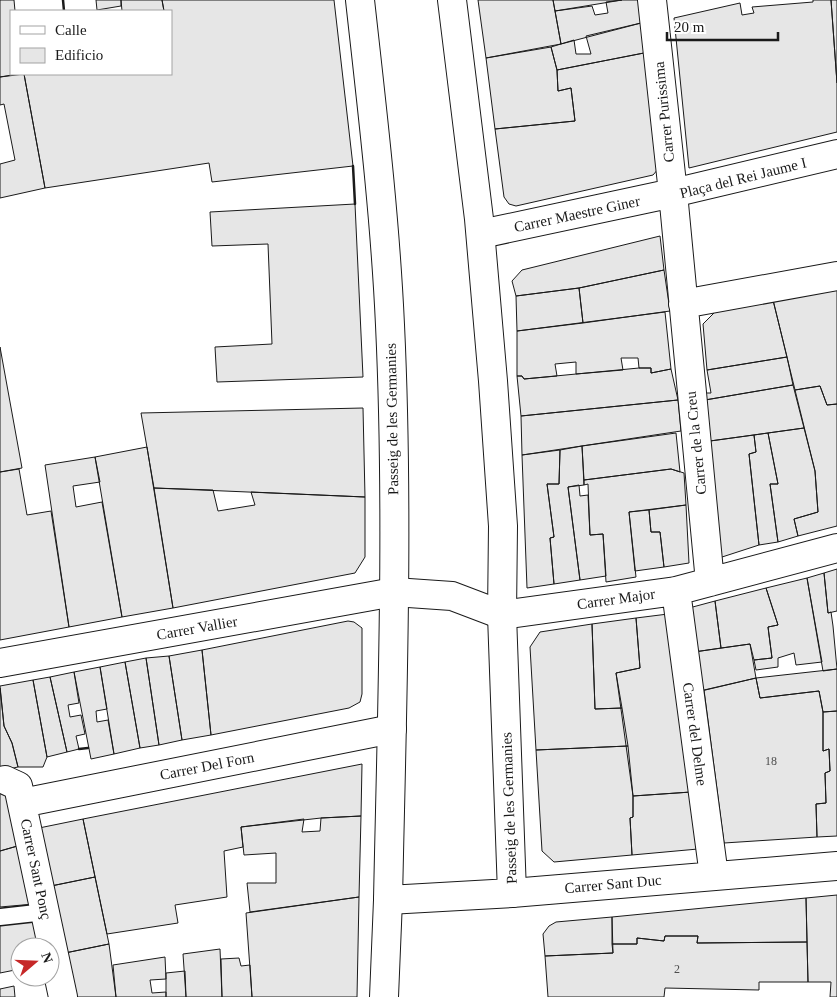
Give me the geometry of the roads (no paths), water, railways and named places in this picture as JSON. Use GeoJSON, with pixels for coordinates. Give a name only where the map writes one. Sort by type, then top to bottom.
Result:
{"type":"FeatureCollection","features":[{"type":"Feature","properties":{"kind":"street","name":"Passeig de les Germanies"},"geometry":{"type":"LineString","coordinates":[[360,0],[377,156],[390,315],[394,437],[394,592],[388,900],[512,893],[502,615],[503,526],[481,234],[452,0]]}},
{"type":"Feature","properties":{"kind":"street","name":"Carrer Purissima"},"geometry":{"type":"LineString","coordinates":[[652,0],[673,194]]}},
{"type":"Feature","properties":{"kind":"street","name":"Plaça del Rei Jaume I"},"geometry":{"type":"LineString","coordinates":[[683,304],[673,194],[837,154]]}},
{"type":"Feature","properties":{"kind":"street","name":"Carrer Maestre Giner"},"geometry":{"type":"LineString","coordinates":[[481,234],[673,194]]}},
{"type":"Feature","properties":{"kind":"street"},"geometry":{"type":"LineString","coordinates":[[683,304],[837,276]]}},
{"type":"Feature","properties":{"kind":"street","name":"Carrer de la Creu"},"geometry":{"type":"LineString","coordinates":[[683,304],[710,582]]}},
{"type":"Feature","properties":{"kind":"street","name":"Carrer Major"},"geometry":{"type":"LineString","coordinates":[[394,592],[452,596],[502,615],[676,591],[837,548]]}},
{"type":"Feature","properties":{"kind":"street","name":"Carrer del Delme"},"geometry":{"type":"LineString","coordinates":[[676,591],[714,876]]}},
{"type":"Feature","properties":{"kind":"street","name":"Carrer Vallier"},"geometry":{"type":"LineString","coordinates":[[0,663],[394,592]]}},
{"type":"Feature","properties":{"kind":"street","name":"Carrer Del Forn"},"geometry":{"type":"LineString","coordinates":[[22,802],[392,729]]}},
{"type":"Feature","properties":{"kind":"street","name":"Carrer Sant Ponç"},"geometry":{"type":"LineString","coordinates":[[3,780],[18,786],[63,997]]}},
{"type":"Feature","properties":{"kind":"street","name":"Carrer Sant Duc"},"geometry":{"type":"LineString","coordinates":[[512,893],[837,866]]}},
{"type":"Feature","properties":{"kind":"street"},"geometry":{"type":"LineString","coordinates":[[384,997],[388,900]]}},
{"type":"Feature","properties":{"kind":"lane"},"geometry":{"type":"LineString","coordinates":[[0,917],[45,912]]}}]}
